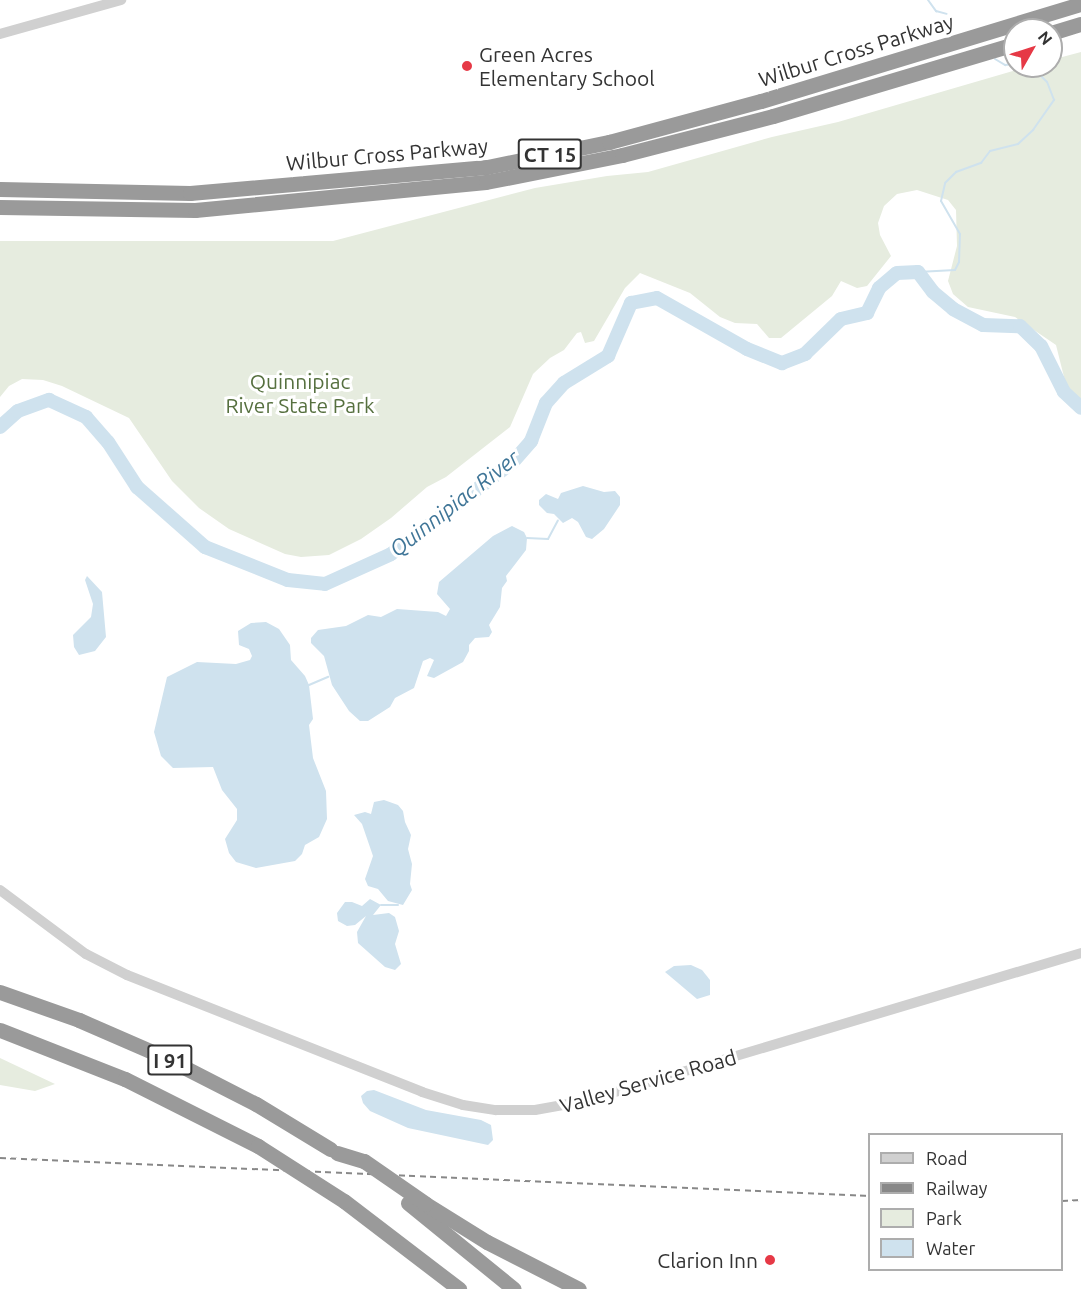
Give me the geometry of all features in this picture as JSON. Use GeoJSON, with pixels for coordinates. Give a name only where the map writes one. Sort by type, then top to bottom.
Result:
{"type":"FeatureCollection","features":[{"type":"Feature","properties":{"kind":"highway","name":"Wilbur Cross Parkway"},"geometry":{"type":"LineString","coordinates":[[0,189],[190,193],[487,167],[609,141],[761,101],[1081,4]]}},
{"type":"Feature","properties":{"kind":"highway"},"geometry":{"type":"LineString","coordinates":[[1063,29],[1081,24]]}},
{"type":"Feature","properties":{"kind":"highway","name":"Wilbur Cross Parkway"},"geometry":{"type":"LineString","coordinates":[[0,207],[195,210],[486,182],[622,155],[752,121],[1003,48]]}},
{"type":"Feature","properties":{"kind":"highway","name":"I 91"},"geometry":{"type":"LineString","coordinates":[[0,992],[98,1028],[164,1057],[256,1104],[334,1151],[408,1203],[514,1289]]}},
{"type":"Feature","properties":{"kind":"highway","name":"I 91"},"geometry":{"type":"LineString","coordinates":[[0,1030],[125,1079],[258,1146],[344,1201],[459,1289]]}},
{"type":"Feature","properties":{"kind":"highway"},"geometry":{"type":"LineString","coordinates":[[334,1151],[364,1161],[426,1204],[488,1242],[579,1289]]}},
{"type":"Feature","properties":{"kind":"street"},"geometry":{"type":"LineString","coordinates":[[0,34],[120,0]]}},
{"type":"Feature","properties":{"kind":"street","name":"Valley Service Road"},"geometry":{"type":"LineString","coordinates":[[0,890],[86,954],[127,975],[422,1092],[463,1105],[503,1110],[548,1109],[585,1101],[1081,953]]}},
{"type":"Feature","properties":{"kind":"green space","name":"Quinnipiac River State Park"},"geometry":{"type":"Polygon","coordinates":[[[1081,52],[1081,406],[1066,385],[1056,345],[1015,317],[968,307],[953,294],[948,281],[957,246],[956,210],[948,200],[917,190],[897,194],[884,206],[878,223],[880,235],[891,256],[867,286],[857,288],[841,281],[832,296],[781,338],[769,338],[757,324],[735,323],[720,317],[690,293],[640,273],[625,288],[594,341],[585,343],[581,332],[577,333],[564,350],[550,358],[533,374],[510,427],[446,477],[427,487],[391,518],[361,539],[329,555],[301,557],[285,554],[229,529],[199,508],[172,481],[129,418],[62,386],[43,380],[22,379],[9,386],[0,397],[0,241],[333,241],[535,188],[648,172],[772,137],[838,122],[1003,74],[1003,78],[1063,78],[1063,57],[1081,52]]]}},
{"type":"Feature","properties":{"kind":"green space"},"geometry":{"type":"Polygon","coordinates":[[[0,1058],[55,1084],[35,1091],[0,1085],[0,1058]]]}},
{"type":"Feature","properties":{"kind":"water"},"geometry":{"type":"Polygon","coordinates":[[[583,486],[604,492],[615,491],[620,497],[620,505],[604,529],[592,539],[586,537],[578,522],[572,518],[563,523],[539,505],[539,500],[546,494],[558,499],[561,493],[583,486]]]}},
{"type":"Feature","properties":{"kind":"water"},"geometry":{"type":"Polygon","coordinates":[[[512,526],[524,532],[527,538],[526,550],[506,576],[507,581],[502,588],[500,607],[489,625],[492,632],[489,637],[475,638],[469,645],[469,651],[463,662],[434,678],[427,676],[434,660],[430,658],[423,661],[414,688],[395,698],[390,707],[368,721],[360,721],[349,711],[332,685],[324,656],[311,643],[311,638],[318,630],[346,626],[368,615],[381,617],[397,609],[438,612],[446,616],[450,609],[437,594],[439,582],[493,536],[512,526]]]}},
{"type":"Feature","properties":{"kind":"water"},"geometry":{"type":"Polygon","coordinates":[[[87,576],[102,592],[106,637],[95,651],[79,655],[74,647],[73,635],[91,617],[93,604],[85,580],[87,576]]]}},
{"type":"Feature","properties":{"kind":"water"},"geometry":{"type":"Polygon","coordinates":[[[266,622],[279,629],[290,645],[291,660],[305,676],[309,685],[313,719],[309,725],[313,758],[326,791],[327,819],[319,837],[305,845],[302,854],[295,861],[256,868],[236,862],[229,853],[225,839],[237,820],[237,809],[222,790],[213,767],[173,768],[161,756],[154,732],[167,677],[197,662],[236,664],[250,660],[252,656],[249,649],[239,645],[238,631],[251,623],[266,622]]]}},
{"type":"Feature","properties":{"kind":"water"},"geometry":{"type":"Polygon","coordinates":[[[384,800],[398,805],[403,811],[411,835],[408,849],[412,864],[410,884],[412,890],[403,905],[388,901],[378,889],[368,886],[365,879],[373,856],[362,824],[354,815],[365,812],[371,814],[374,802],[384,800]]]}},
{"type":"Feature","properties":{"kind":"water"},"geometry":{"type":"Polygon","coordinates":[[[370,899],[381,905],[373,915],[389,913],[395,917],[399,931],[395,944],[401,964],[395,970],[385,967],[358,943],[357,932],[366,916],[355,925],[347,926],[338,921],[337,913],[345,902],[362,906],[370,899]]]}},
{"type":"Feature","properties":{"kind":"water"},"geometry":{"type":"Polygon","coordinates":[[[691,965],[702,970],[710,980],[710,995],[697,999],[665,972],[674,966],[691,965]]]}},
{"type":"Feature","properties":{"kind":"water"},"geometry":{"type":"Polygon","coordinates":[[[374,1090],[426,1110],[481,1120],[491,1125],[493,1140],[488,1145],[408,1128],[370,1111],[363,1103],[361,1096],[367,1091],[374,1090]]]}},
{"type":"Feature","properties":{"kind":"waterway"},"geometry":{"type":"LineString","coordinates":[[928,0],[936,11],[947,14]]}},
{"type":"Feature","properties":{"kind":"waterway"},"geometry":{"type":"LineString","coordinates":[[995,59],[1003,64]]}},
{"type":"Feature","properties":{"kind":"waterway"},"geometry":{"type":"LineString","coordinates":[[918,272],[955,270],[959,262],[960,234],[941,201],[945,183],[956,172],[981,163],[990,151],[1018,144],[1033,130],[1054,100],[1043,78]]}},
{"type":"Feature","properties":{"kind":"waterway","name":"Quinnipiac River"},"geometry":{"type":"LineString","coordinates":[[0,427],[18,411],[49,400],[86,417],[108,442],[137,487],[205,547],[288,580],[325,584],[391,554],[513,462],[531,441],[546,403],[564,383],[608,356],[631,303],[657,298],[747,349],[782,363],[805,354],[841,319],[867,313],[879,288],[897,273],[918,272],[933,292],[953,309],[983,325],[1020,326],[1041,346],[1064,392],[1081,408]]}},
{"type":"Feature","properties":{"kind":"waterway"},"geometry":{"type":"LineString","coordinates":[[527,538],[548,539],[558,520]]}},
{"type":"Feature","properties":{"kind":"waterway"},"geometry":{"type":"LineString","coordinates":[[309,685],[328,677]]}},
{"type":"Feature","properties":{"kind":"waterway"},"geometry":{"type":"LineString","coordinates":[[381,905],[398,905]]}},
{"type":"Feature","properties":{"kind":"railway"},"geometry":{"type":"LineString","coordinates":[[0,1158],[868,1196]]}},
{"type":"Feature","properties":{"kind":"railway"},"geometry":{"type":"LineString","coordinates":[[1063,1201],[1081,1200]]}},
{"type":"Feature","properties":{"kind":"place","name":"Green Acres Elementary School"},"geometry":{"type":"Point","coordinates":[467,66]}},
{"type":"Feature","properties":{"kind":"place","name":"Clarion Inn"},"geometry":{"type":"Point","coordinates":[770,1260]}}]}
